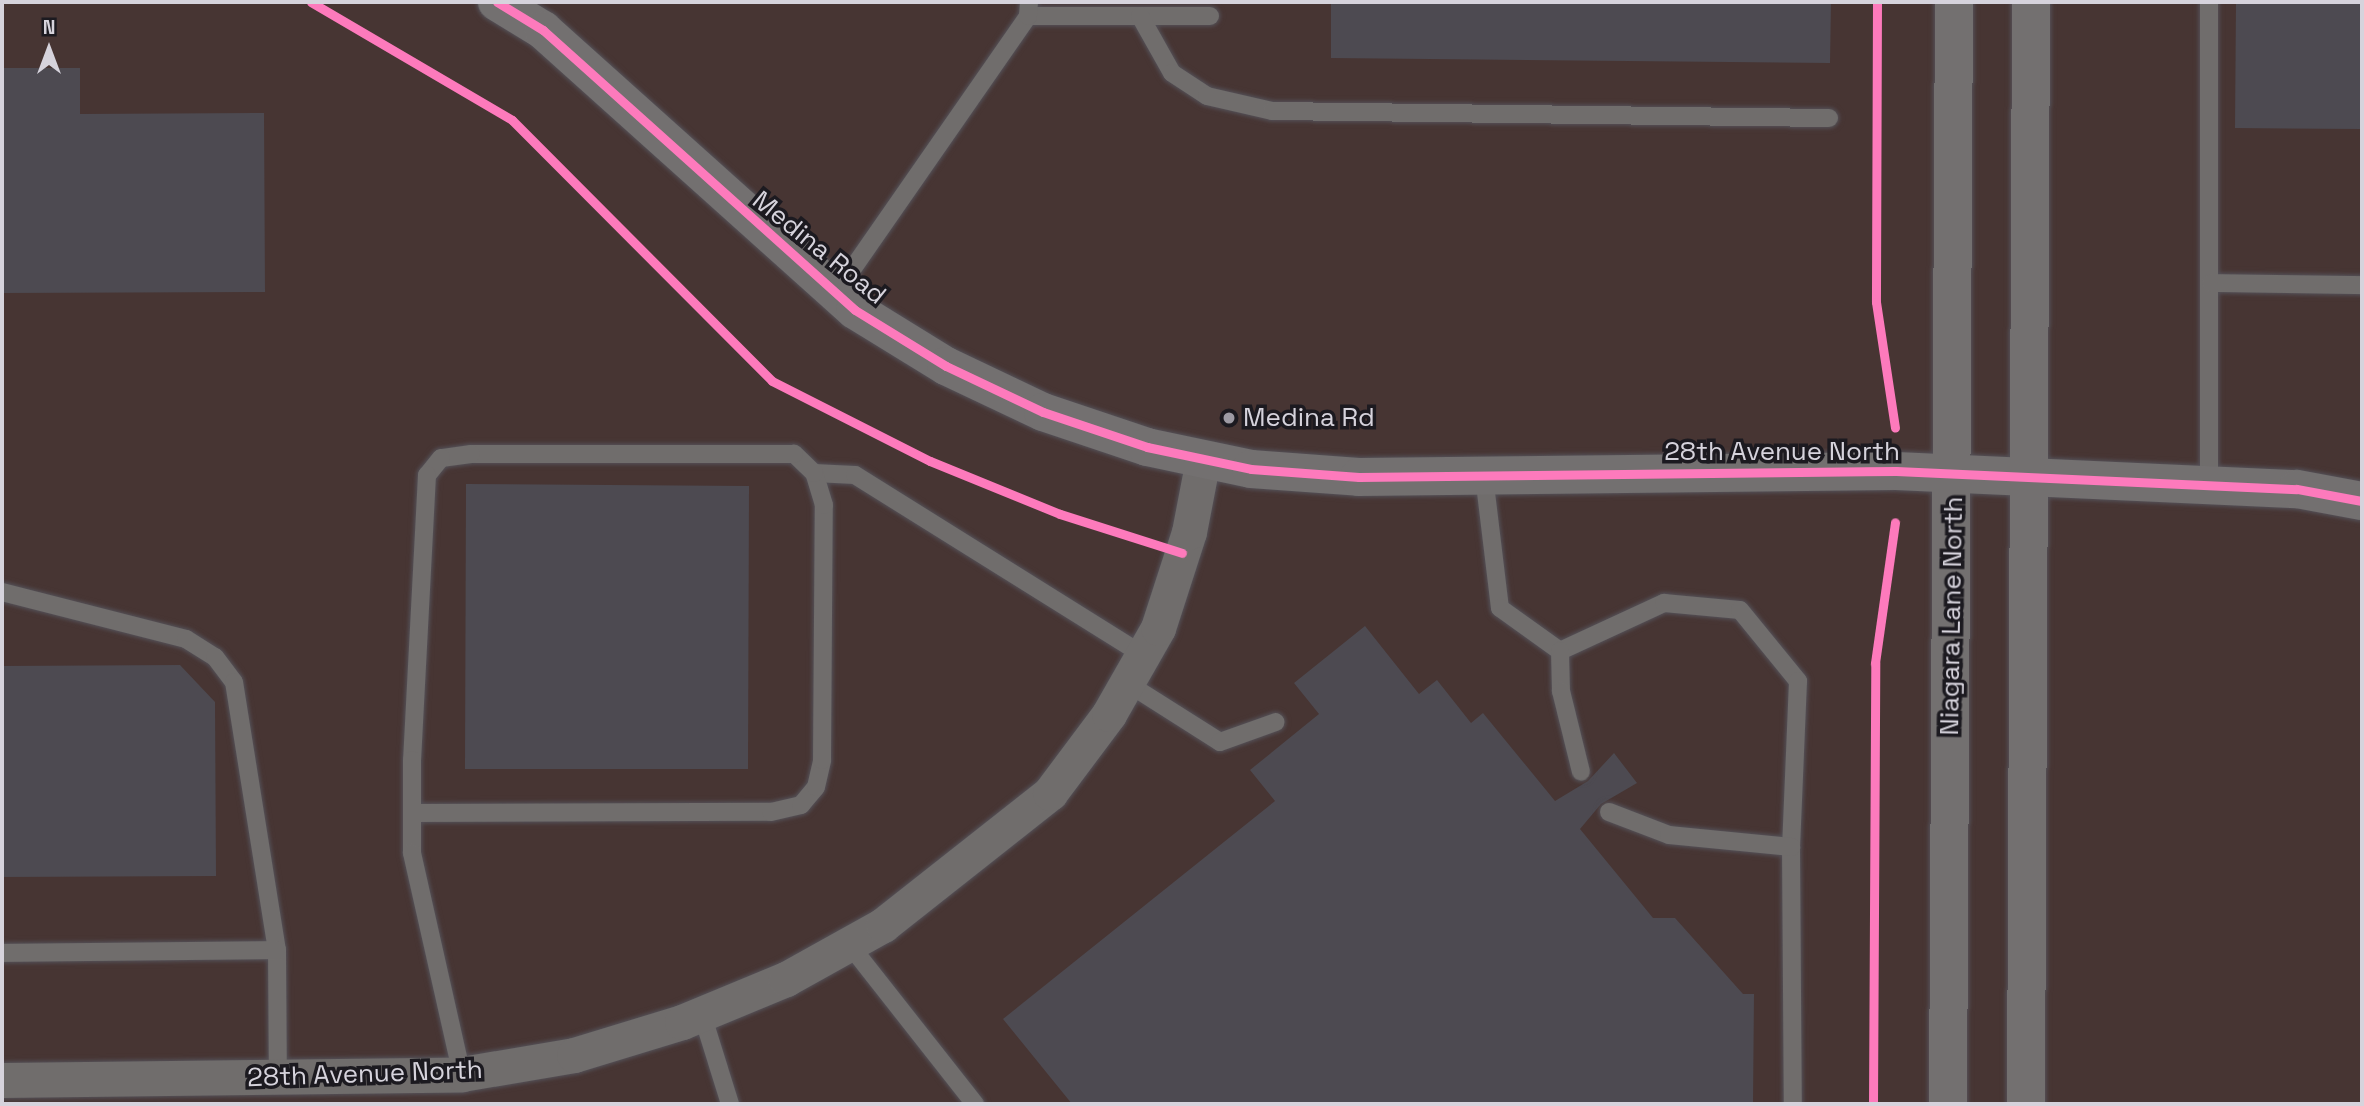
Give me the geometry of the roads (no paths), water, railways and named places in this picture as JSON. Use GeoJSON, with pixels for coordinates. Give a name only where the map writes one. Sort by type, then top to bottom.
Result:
{"type":"FeatureCollection","features":[{"type":"Feature","properties":{"kind":"street","name":"Medina Road"},"geometry":{"type":"LineString","coordinates":[[497,2],[542,30],[835,294],[946,366],[1043,412],[1203,459]]}},
{"type":"Feature","properties":{"kind":"street","name":"Niagara Lane North"},"geometry":{"type":"LineString","coordinates":[[1948,1104],[1954,2]]}},
{"type":"Feature","properties":{"kind":"street"},"geometry":{"type":"LineString","coordinates":[[2026,1104],[2031,2]]}},
{"type":"Feature","properties":{"kind":"street","name":"28th Avenue North"},"geometry":{"type":"LineString","coordinates":[[2,1080],[278,1079],[462,1074],[573,1055],[702,1013],[849,943],[974,859],[1050,793],[1135,669],[1189,533],[1203,459],[1359,477],[1953,473],[2297,489],[2362,501]]}},
{"type":"Feature","properties":{"kind":"lane"},"geometry":{"type":"LineString","coordinates":[[2209,2],[2209,484]]}},
{"type":"Feature","properties":{"kind":"lane"},"geometry":{"type":"LineString","coordinates":[[835,294],[1028,9],[1140,16],[1210,16]]}},
{"type":"Feature","properties":{"kind":"lane"},"geometry":{"type":"LineString","coordinates":[[1140,16],[1172,73],[1207,96],[1272,111],[1829,118]]}},
{"type":"Feature","properties":{"kind":"lane"},"geometry":{"type":"LineString","coordinates":[[2211,283],[2362,285]]}},
{"type":"Feature","properties":{"kind":"lane"},"geometry":{"type":"LineString","coordinates":[[412,813],[771,812],[801,805],[816,787],[822,761],[824,505],[814,473],[794,454],[441,458],[427,475],[412,813],[412,853],[462,1074]]}},
{"type":"Feature","properties":{"kind":"lane"},"geometry":{"type":"LineString","coordinates":[[814,473],[855,475],[1135,669],[1220,742],[1276,722]]}},
{"type":"Feature","properties":{"kind":"lane"},"geometry":{"type":"LineString","coordinates":[[1484,476],[1500,608],[1560,651]]}},
{"type":"Feature","properties":{"kind":"lane"},"geometry":{"type":"LineString","coordinates":[[2,592],[186,639],[215,657],[234,682],[276,950],[278,1079]]}},
{"type":"Feature","properties":{"kind":"lane"},"geometry":{"type":"LineString","coordinates":[[1560,651],[1664,603],[1740,610],[1798,681],[1791,846],[1793,1104]]}},
{"type":"Feature","properties":{"kind":"lane"},"geometry":{"type":"LineString","coordinates":[[1560,651],[1561,691],[1581,772]]}},
{"type":"Feature","properties":{"kind":"lane"},"geometry":{"type":"LineString","coordinates":[[1609,812],[1669,835],[1791,846]]}},
{"type":"Feature","properties":{"kind":"lane"},"geometry":{"type":"LineString","coordinates":[[849,943],[975,1104]]}},
{"type":"Feature","properties":{"kind":"lane"},"geometry":{"type":"LineString","coordinates":[[2,953],[276,950]]}},
{"type":"Feature","properties":{"kind":"lane"},"geometry":{"type":"LineString","coordinates":[[702,1013],[730,1104]]}},
{"type":"Feature","properties":{"kind":"place","name":"Medina Rd"},"geometry":{"type":"Point","coordinates":[1229,418]}}]}
